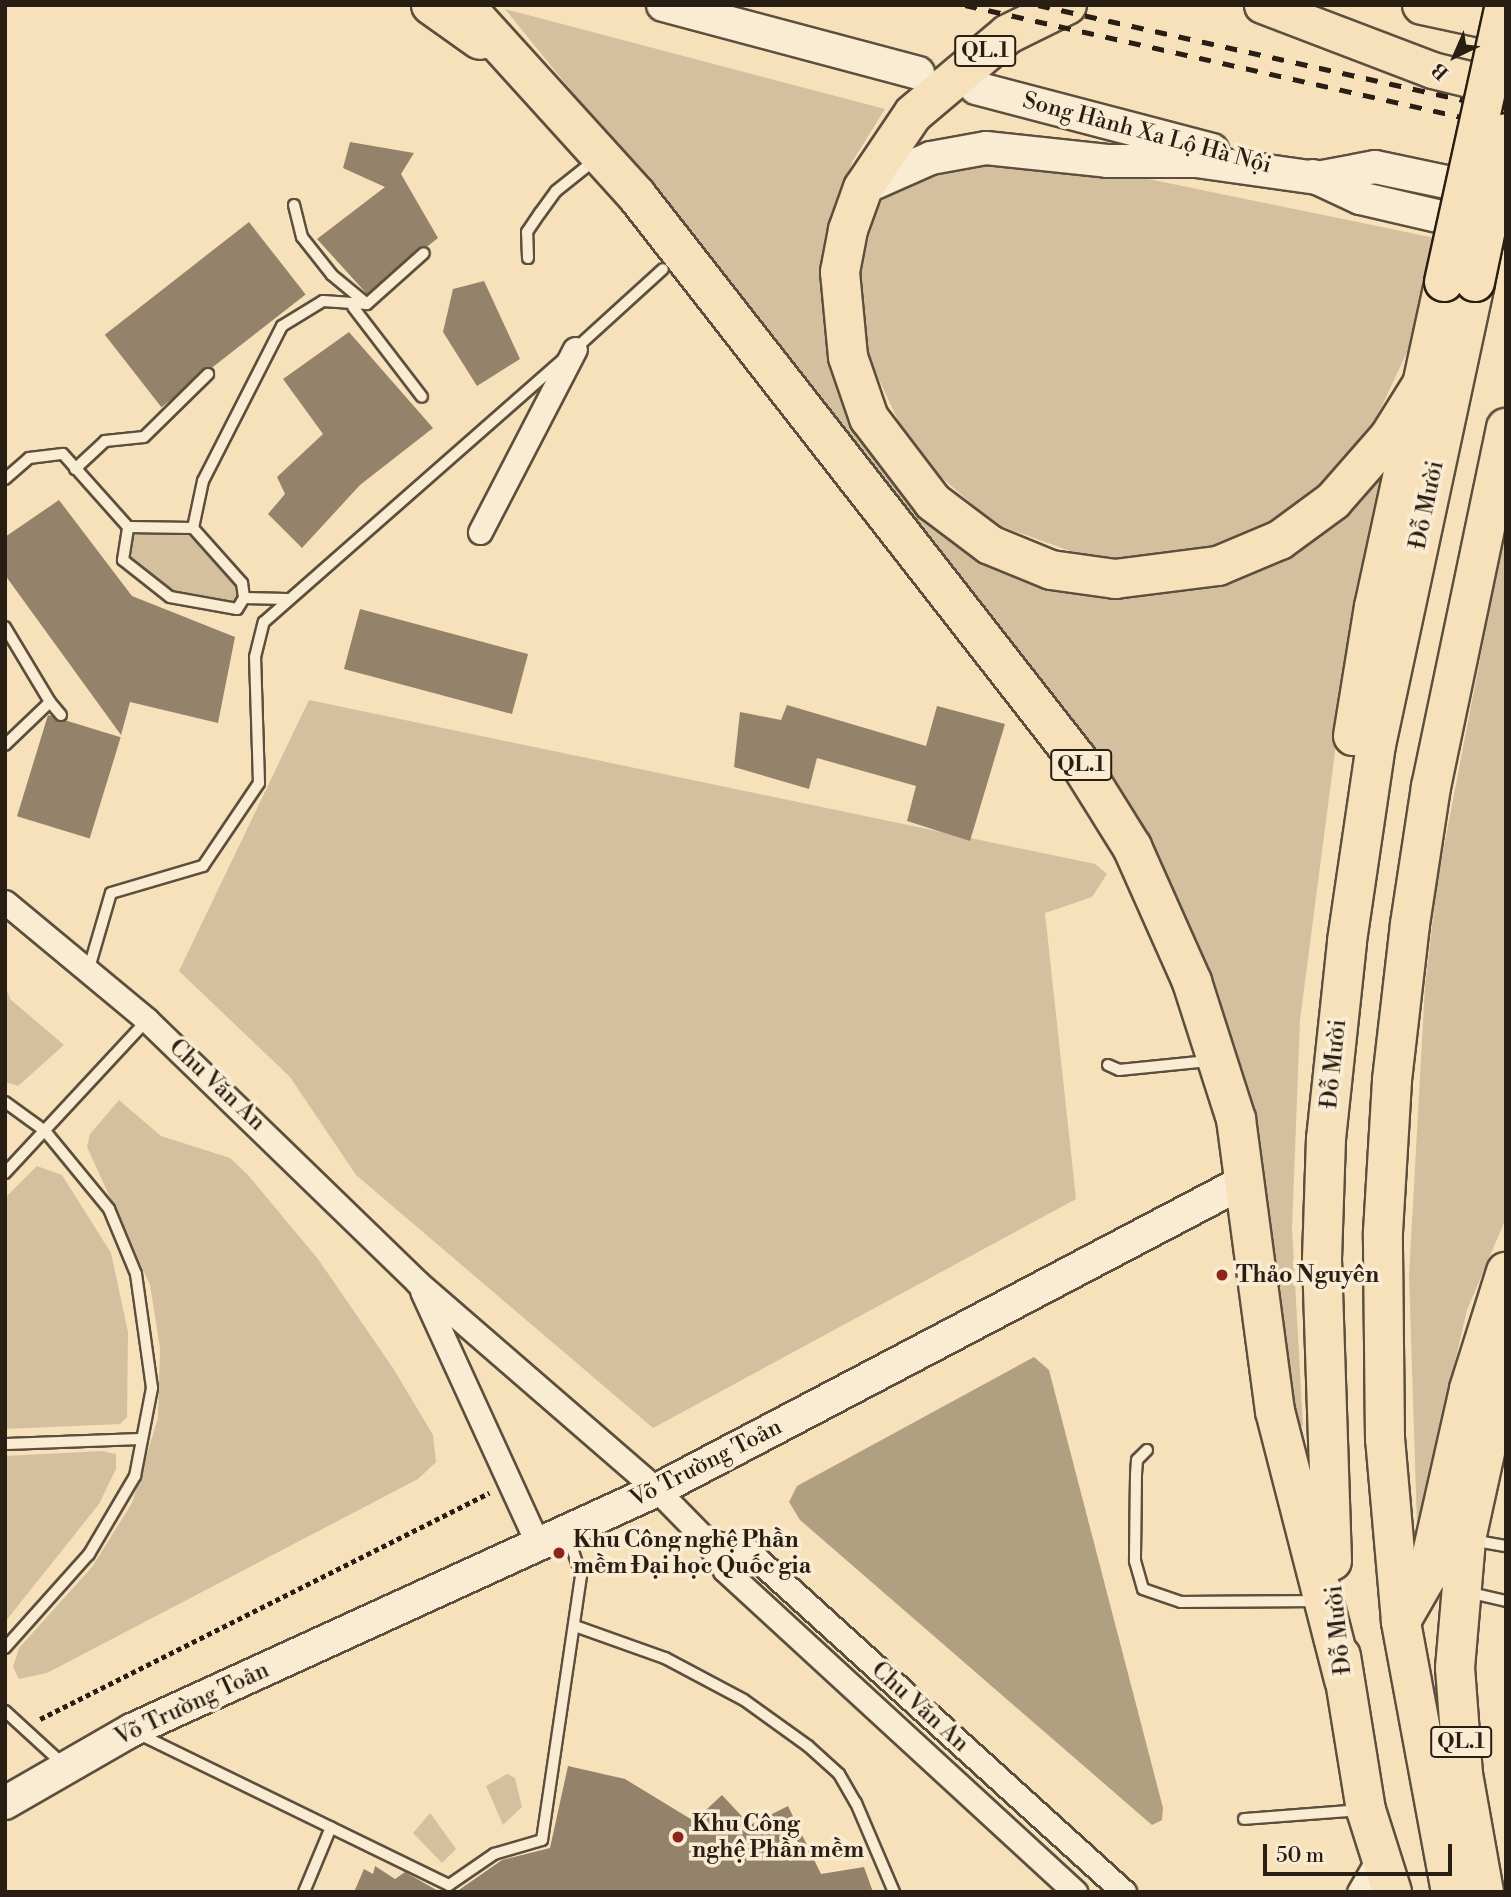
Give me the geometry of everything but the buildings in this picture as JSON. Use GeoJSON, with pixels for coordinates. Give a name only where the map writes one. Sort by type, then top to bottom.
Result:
{"type":"FeatureCollection","features":[{"type":"Feature","properties":{"kind":"highway"},"geometry":{"type":"LineString","coordinates":[[431,5],[523,68]]}},
{"type":"Feature","properties":{"kind":"highway","name":"QL.1"},"geometry":{"type":"LineString","coordinates":[[464,5],[603,155],[637,196],[1077,759],[1132,847],[1192,982],[1236,1119],[1239,1184],[1285,1449],[1344,1680]]}},
{"type":"Feature","properties":{"kind":"highway","name":"QL.1"},"geometry":{"type":"LineString","coordinates":[[1067,5],[1008,34],[959,69],[913,114],[863,188],[840,272],[848,357],[869,418],[909,474],[964,527],[1051,570],[1115,579],[1184,573],[1280,540],[1361,472],[1423,382]]}},
{"type":"Feature","properties":{"kind":"highway"},"geometry":{"type":"LineString","coordinates":[[1422,5],[1506,23]]}},
{"type":"Feature","properties":{"kind":"highway","name":"QL.1"},"geometry":{"type":"LineString","coordinates":[[1462,292],[1505,5]]}},
{"type":"Feature","properties":{"kind":"highway","name":"QL.1"},"geometry":{"type":"LineString","coordinates":[[1462,292],[1506,133]]}},
{"type":"Feature","properties":{"kind":"highway","name":"QL.1"},"geometry":{"type":"LineString","coordinates":[[637,196],[645,247],[1065,774],[1118,854],[1199,1062],[1239,1184]]}},
{"type":"Feature","properties":{"kind":"highway","name":"Đỗ Mười"},"geometry":{"type":"LineString","coordinates":[[1314,1563],[1308,1251],[1312,1094],[1364,671],[1423,382],[1462,292]]}},
{"type":"Feature","properties":{"kind":"highway","name":"Đỗ Mười"},"geometry":{"type":"LineString","coordinates":[[1392,1892],[1366,1810],[1344,1680],[1323,1410],[1326,1139],[1347,941],[1377,744],[1462,292]]}},
{"type":"Feature","properties":{"kind":"highway","name":"QL.1"},"geometry":{"type":"LineString","coordinates":[[1451,1892],[1401,1621],[1385,1439],[1383,1232],[1392,1080],[1431,788],[1506,428]]}},
{"type":"Feature","properties":{"kind":"highway"},"geometry":{"type":"LineString","coordinates":[[1401,1621],[1427,1576],[1469,1389],[1506,1272]]}},
{"type":"Feature","properties":{"kind":"highway"},"geometry":{"type":"LineString","coordinates":[[1461,1591],[1466,1539],[1506,1357]]}},
{"type":"Feature","properties":{"kind":"highway","name":"QL.1"},"geometry":{"type":"LineString","coordinates":[[1461,1591],[1455,1668],[1463,1774],[1483,1892]]}},
{"type":"Feature","properties":{"kind":"highway","name":"Đỗ Mười"},"geometry":{"type":"LineString","coordinates":[[1376,1892],[1381,1854]]}},
{"type":"Feature","properties":{"kind":"main road"},"geometry":{"type":"LineString","coordinates":[[663,5],[918,73]]}},
{"type":"Feature","properties":{"kind":"main road"},"geometry":{"type":"LineString","coordinates":[[1262,5],[1432,70],[1506,88]]}},
{"type":"Feature","properties":{"kind":"main road","name":"Song Hành Xa Lộ Hà Nội"},"geometry":{"type":"LineString","coordinates":[[976,88],[1317,178],[1360,198],[1506,232]]}},
{"type":"Feature","properties":{"kind":"main road"},"geometry":{"type":"LineString","coordinates":[[863,188],[931,158],[986,148],[1107,161],[1196,161],[1317,178]]}},
{"type":"Feature","properties":{"kind":"main road","name":"Song Hành Xa Lộ Hà Nội"},"geometry":{"type":"LineString","coordinates":[[1317,178],[1375,167],[1506,194]]}},
{"type":"Feature","properties":{"kind":"main road","name":"Võ Trường Toản"},"geometry":{"type":"LineString","coordinates":[[5,1803],[132,1730],[539,1547],[657,1490],[1239,1184]]}},
{"type":"Feature","properties":{"kind":"street"},"geometry":{"type":"LineString","coordinates":[[480,532],[575,349]]}},
{"type":"Feature","properties":{"kind":"street","name":"Chu Văn An"},"geometry":{"type":"LineString","coordinates":[[5,902],[89,968],[147,1020],[417,1282],[657,1490],[707,1541],[725,1570],[1074,1892]]}},
{"type":"Feature","properties":{"kind":"street","name":"Chu Văn An"},"geometry":{"type":"LineString","coordinates":[[417,1282],[539,1547]]}},
{"type":"Feature","properties":{"kind":"street","name":"Chu Văn An"},"geometry":{"type":"LineString","coordinates":[[707,1541],[748,1551],[1124,1892]]}},
{"type":"Feature","properties":{"kind":"street"},"geometry":{"type":"LineString","coordinates":[[1359,1892],[1381,1854]]}},
{"type":"Feature","properties":{"kind":"lane"},"geometry":{"type":"LineString","coordinates":[[528,258],[527,232],[556,191],[603,155]]}},
{"type":"Feature","properties":{"kind":"lane"},"geometry":{"type":"LineString","coordinates":[[294,205],[302,237],[332,275],[367,304]]}},
{"type":"Feature","properties":{"kind":"lane"},"geometry":{"type":"LineString","coordinates":[[193,528],[203,481],[282,326],[323,301],[353,307],[367,304],[424,253]]}},
{"type":"Feature","properties":{"kind":"lane"},"geometry":{"type":"LineString","coordinates":[[89,968],[111,893],[203,866],[259,783],[257,637],[287,600],[663,269]]}},
{"type":"Feature","properties":{"kind":"lane"},"geometry":{"type":"LineString","coordinates":[[353,307],[422,397]]}},
{"type":"Feature","properties":{"kind":"lane"},"geometry":{"type":"LineString","coordinates":[[75,468],[105,441],[144,437],[208,374]]}},
{"type":"Feature","properties":{"kind":"lane"},"geometry":{"type":"LineString","coordinates":[[5,479],[29,458],[63,454],[128,527],[193,528],[242,583],[244,598],[237,609],[170,597],[123,560],[128,527]]}},
{"type":"Feature","properties":{"kind":"lane"},"geometry":{"type":"LineString","coordinates":[[244,598],[287,600]]}},
{"type":"Feature","properties":{"kind":"lane"},"geometry":{"type":"LineString","coordinates":[[5,627],[50,702],[61,715]]}},
{"type":"Feature","properties":{"kind":"lane"},"geometry":{"type":"LineString","coordinates":[[5,745],[50,702]]}},
{"type":"Feature","properties":{"kind":"lane"},"geometry":{"type":"LineString","coordinates":[[5,1173],[147,1020]]}},
{"type":"Feature","properties":{"kind":"lane"},"geometry":{"type":"LineString","coordinates":[[1108,1065],[1119,1070],[1199,1062]]}},
{"type":"Feature","properties":{"kind":"lane"},"geometry":{"type":"LineString","coordinates":[[5,1102],[45,1131],[109,1209],[136,1274],[152,1388],[135,1476],[89,1554],[5,1648]]}},
{"type":"Feature","properties":{"kind":"lane"},"geometry":{"type":"LineString","coordinates":[[5,1444],[142,1439]]}},
{"type":"Feature","properties":{"kind":"lane"},"geometry":{"type":"LineString","coordinates":[[1147,1450],[1137,1460],[1136,1475],[1135,1561],[1143,1589],[1181,1602],[1323,1601]]}},
{"type":"Feature","properties":{"kind":"lane"},"geometry":{"type":"LineString","coordinates":[[132,1730],[449,1885],[486,1857],[542,1840],[581,1575],[567,1533]]}},
{"type":"Feature","properties":{"kind":"lane"},"geometry":{"type":"LineString","coordinates":[[1466,1539],[1506,1546]]}},
{"type":"Feature","properties":{"kind":"lane"},"geometry":{"type":"LineString","coordinates":[[1461,1591],[1506,1601]]}},
{"type":"Feature","properties":{"kind":"lane"},"geometry":{"type":"LineString","coordinates":[[575,1626],[665,1658],[744,1700],[808,1746],[851,1793],[894,1892]]}},
{"type":"Feature","properties":{"kind":"lane"},"geometry":{"type":"LineString","coordinates":[[5,1711],[66,1767]]}},
{"type":"Feature","properties":{"kind":"lane"},"geometry":{"type":"LineString","coordinates":[[1244,1819],[1366,1810]]}},
{"type":"Feature","properties":{"kind":"lane"},"geometry":{"type":"LineString","coordinates":[[304,1892],[331,1827]]}},
{"type":"Feature","properties":{"kind":"path"},"geometry":{"type":"LineString","coordinates":[[24,1728],[510,1482]]}},
{"type":"Feature","properties":{"kind":"shaded area"},"geometry":{"type":"Polygon","coordinates":[[[505,9],[885,109],[852,162],[832,225],[823,301],[833,367],[889,471],[1120,597],[1258,570],[1298,549],[1392,467],[1336,744],[1300,1020],[1292,1229],[1303,1426],[1297,1426],[1258,1156],[1195,951],[680,225],[505,9]]]}},
{"type":"Feature","properties":{"kind":"shaded area"},"geometry":{"type":"Polygon","coordinates":[[[971,160],[1105,170],[1440,239],[1416,333],[1372,427],[1316,492],[1247,537],[1206,552],[1098,561],[995,524],[933,470],[903,431],[869,358],[860,291],[862,260],[880,200],[901,186],[971,160]]]}},
{"type":"Feature","properties":{"kind":"shaded area"},"geometry":{"type":"Polygon","coordinates":[[[1506,524],[1506,1218],[1467,1310],[1417,1525],[1409,1276],[1425,987],[1437,883],[1506,524]]]}},
{"type":"Feature","properties":{"kind":"shaded area"},"geometry":{"type":"Polygon","coordinates":[[[130,532],[189,532],[239,584],[237,610],[173,593],[129,559],[130,532]]]}},
{"type":"Feature","properties":{"kind":"shaded area"},"geometry":{"type":"Polygon","coordinates":[[[309,700],[1095,864],[1107,874],[1092,897],[1045,913],[1076,1199],[653,1428],[356,1175],[290,1077],[179,971],[309,700]]]}},
{"type":"Feature","properties":{"kind":"shaded area"},"geometry":{"type":"Polygon","coordinates":[[[5,984],[10,999],[64,1045],[18,1086],[5,1082],[5,984]]]}},
{"type":"Feature","properties":{"kind":"shaded area"},"geometry":{"type":"Polygon","coordinates":[[[119,1100],[161,1136],[230,1158],[248,1175],[318,1259],[393,1368],[433,1435],[436,1462],[418,1479],[47,1673],[19,1679],[13,1667],[19,1648],[92,1567],[132,1503],[158,1418],[160,1348],[150,1285],[87,1147],[90,1134],[119,1100]]]}},
{"type":"Feature","properties":{"kind":"shaded area"},"geometry":{"type":"Polygon","coordinates":[[[37,1166],[62,1175],[111,1253],[128,1332],[127,1417],[120,1424],[5,1429],[5,1198],[37,1166]]]}},
{"type":"Feature","properties":{"kind":"shaded area"},"geometry":{"type":"Polygon","coordinates":[[[1034,1357],[1049,1370],[1163,1808],[1162,1820],[1152,1825],[800,1520],[789,1502],[797,1486],[1034,1357]]]}},
{"type":"Feature","properties":{"kind":"shaded area"},"geometry":{"type":"Polygon","coordinates":[[[102,1451],[116,1454],[116,1469],[99,1504],[5,1622],[5,1456],[102,1451]]]}},
{"type":"Feature","properties":{"kind":"shaded area"},"geometry":{"type":"Polygon","coordinates":[[[507,1774],[515,1778],[522,1807],[503,1825],[486,1786],[507,1774]]]}},
{"type":"Feature","properties":{"kind":"shaded area"},"geometry":{"type":"Polygon","coordinates":[[[430,1813],[456,1849],[442,1863],[413,1833],[430,1813]]]}},
{"type":"Feature","properties":{"kind":"railway"},"geometry":{"type":"LineString","coordinates":[[965,5],[1506,127]]}},
{"type":"Feature","properties":{"kind":"railway"},"geometry":{"type":"LineString","coordinates":[[1038,5],[1506,110]]}},
{"type":"Feature","properties":{"kind":"place","name":"Thảo Nguyên"},"geometry":{"type":"Point","coordinates":[1222,1275]}},
{"type":"Feature","properties":{"kind":"place","name":"Khu Công nghệ Phần mềm Đại học Quốc gia"},"geometry":{"type":"Point","coordinates":[559,1553]}},
{"type":"Feature","properties":{"kind":"place","name":"Khu Công nghệ Phần mềm"},"geometry":{"type":"Point","coordinates":[678,1837]}}]}
